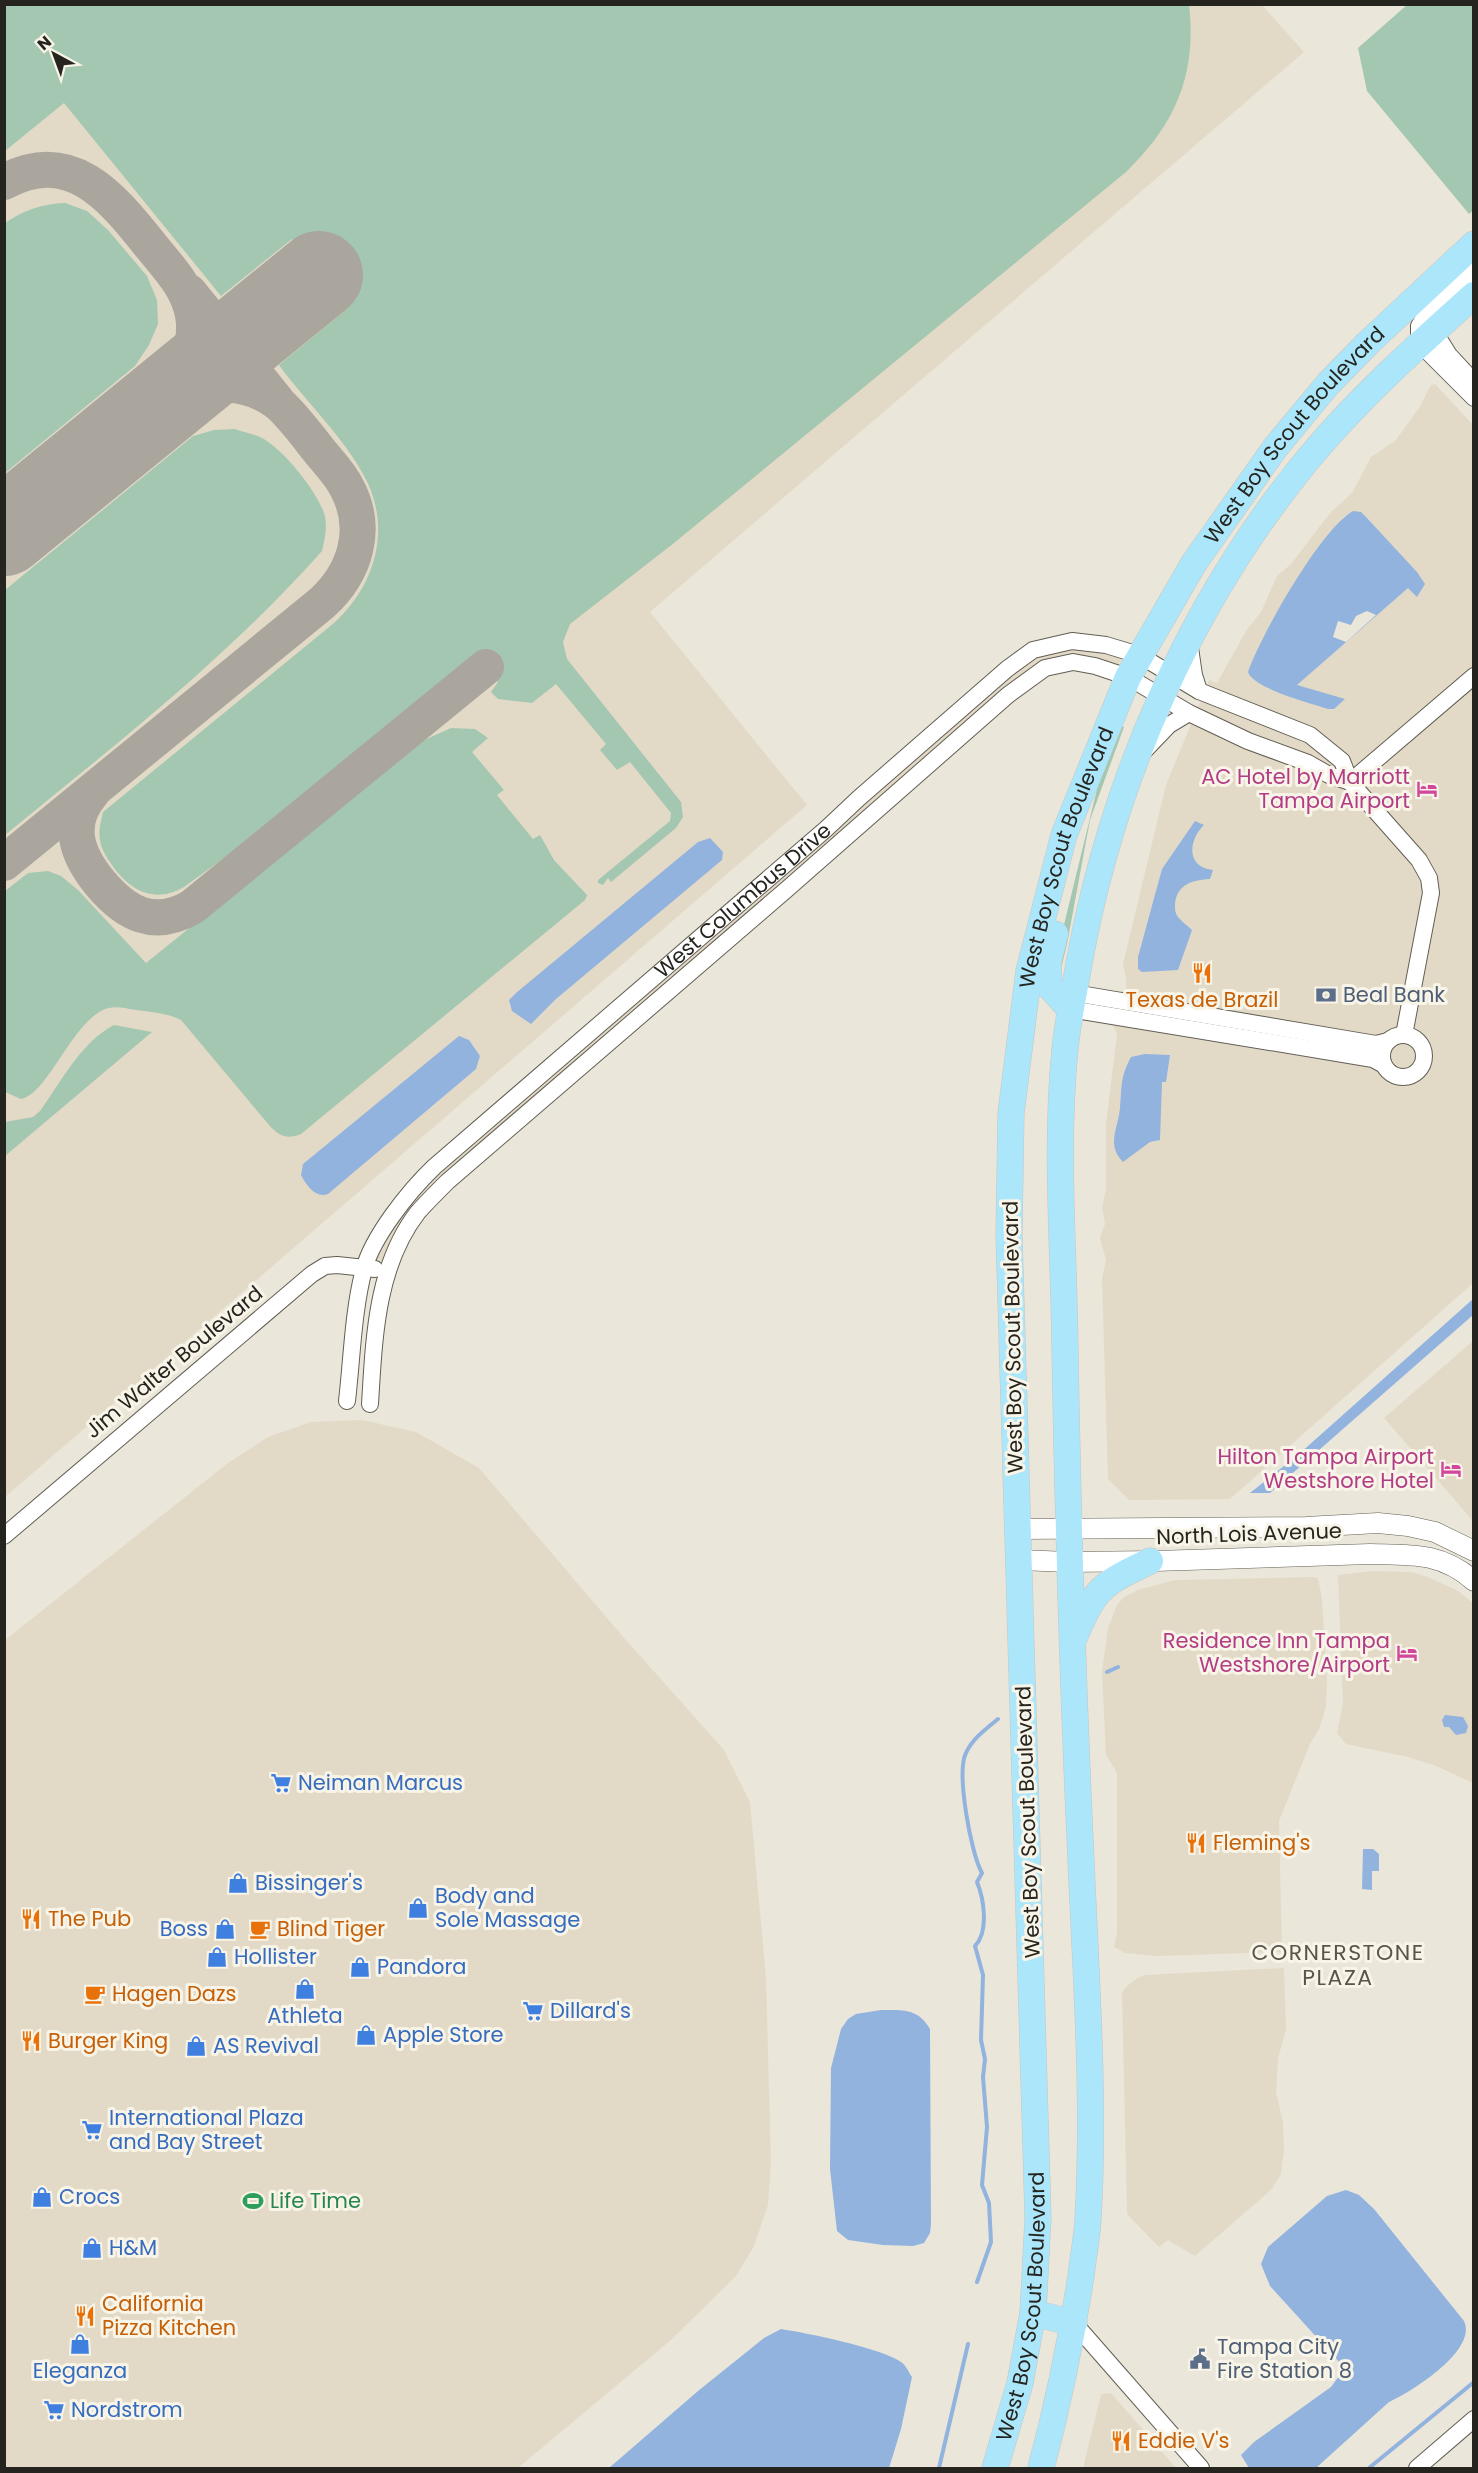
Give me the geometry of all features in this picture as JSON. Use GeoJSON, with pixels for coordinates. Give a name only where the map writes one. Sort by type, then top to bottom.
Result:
{"type":"FeatureCollection","features":[{"type":"Feature","properties":{"kind":"main road","name":"West Boy Scout Boulevard"},"geometry":{"type":"LineString","coordinates":[[995,2469],[1020,2383],[1033,2313],[1038,2218],[1009,1235],[1011,1113],[1029,971],[1064,835],[1133,666],[1194,563],[1275,448],[1328,384],[1401,310],[1473,244]]}},
{"type":"Feature","properties":{"kind":"main road"},"geometry":{"type":"LineString","coordinates":[[1426,337],[1473,295]]}},
{"type":"Feature","properties":{"kind":"main road","name":"West Boy Scout Boulevard"},"geometry":{"type":"LineString","coordinates":[[1041,2469],[1057,2409],[1074,2323],[1088,2223],[1091,2081],[1067,1528],[1060,1119],[1072,1001],[1096,882],[1111,828],[1166,686],[1208,605],[1236,560],[1307,461],[1357,405],[1426,337]]}},
{"type":"Feature","properties":{"kind":"main road"},"geometry":{"type":"LineString","coordinates":[[1072,1001],[1049,986],[1048,962],[1083,824],[1081,794]]}},
{"type":"Feature","properties":{"kind":"main road"},"geometry":{"type":"LineString","coordinates":[[1071,1644],[1089,1604],[1098,1592],[1119,1576],[1150,1561]]}},
{"type":"Feature","properties":{"kind":"main road"},"geometry":{"type":"LineString","coordinates":[[1033,2313],[1074,2323]]}},
{"type":"Feature","properties":{"kind":"street"},"geometry":{"type":"LineString","coordinates":[[1473,270],[1424,318],[1419,326],[1473,398]]}},
{"type":"Feature","properties":{"kind":"street"},"geometry":{"type":"LineString","coordinates":[[1426,337],[1449,355],[1473,382]]}},
{"type":"Feature","properties":{"kind":"street","name":"West Columbus Drive"},"geometry":{"type":"LineString","coordinates":[[347,1401],[358,1301],[365,1266],[384,1229],[411,1190],[434,1167],[826,829],[1007,669],[1033,650],[1072,641],[1106,645],[1133,666],[1166,686]]}},
{"type":"Feature","properties":{"kind":"street"},"geometry":{"type":"LineString","coordinates":[[1189,641],[1199,692]]}},
{"type":"Feature","properties":{"kind":"street","name":"West Columbus Drive"},"geometry":{"type":"LineString","coordinates":[[370,1404],[374,1340],[387,1272],[417,1213],[447,1182],[1008,695],[1045,668],[1073,662],[1133,666],[1166,686]]}},
{"type":"Feature","properties":{"kind":"street"},"geometry":{"type":"LineString","coordinates":[[1350,782],[1473,676]]}},
{"type":"Feature","properties":{"kind":"street"},"geometry":{"type":"LineString","coordinates":[[1166,686],[1199,692],[1310,735],[1342,761],[1350,782],[1419,860],[1430,878],[1431,893],[1404,1035]]}},
{"type":"Feature","properties":{"kind":"street"},"geometry":{"type":"LineString","coordinates":[[1166,686],[1189,713],[1248,741],[1308,763],[1329,775],[1350,782]]}},
{"type":"Feature","properties":{"kind":"street"},"geometry":{"type":"LineString","coordinates":[[1137,759],[1169,725],[1189,713]]}},
{"type":"Feature","properties":{"kind":"street"},"geometry":{"type":"LineString","coordinates":[[1072,1001],[1234,1019],[1376,1044],[1404,1035],[1413,1037],[1423,1048],[1425,1054],[1415,1074],[1401,1077],[1394,1075],[1374,1059],[1244,1038],[1072,1001]]}},
{"type":"Feature","properties":{"kind":"street"},"geometry":{"type":"LineString","coordinates":[[1234,1019],[1244,1038]]}},
{"type":"Feature","properties":{"kind":"street"},"geometry":{"type":"LineString","coordinates":[[1384,1065],[1382,1053],[1388,1041]]}},
{"type":"Feature","properties":{"kind":"street","name":"Jim Walter Boulevard"},"geometry":{"type":"LineString","coordinates":[[4,1536],[312,1274],[326,1266],[365,1266],[387,1272]]}},
{"type":"Feature","properties":{"kind":"street","name":"North Lois Avenue"},"geometry":{"type":"LineString","coordinates":[[1018,1529],[1306,1527],[1378,1523],[1435,1532],[1473,1551]]}},
{"type":"Feature","properties":{"kind":"street","name":"North Lois Avenue"},"geometry":{"type":"LineString","coordinates":[[1020,1560],[1150,1561],[1370,1554],[1409,1555],[1443,1561],[1458,1567],[1473,1581]]}},
{"type":"Feature","properties":{"kind":"street"},"geometry":{"type":"LineString","coordinates":[[1074,2323],[1201,2469]]}},
{"type":"Feature","properties":{"kind":"street"},"geometry":{"type":"LineString","coordinates":[[1417,2469],[1473,2419]]}},
{"type":"Feature","properties":{"kind":"shaded area"},"geometry":{"type":"Polygon","coordinates":[[[5,5],[1262,5],[1304,52],[650,612],[807,805],[5,1497],[5,5]]]}},
{"type":"Feature","properties":{"kind":"shaded area"},"geometry":{"type":"Polygon","coordinates":[[[1435,384],[1474,426],[1473,1283],[1230,1499],[1129,1500],[1108,1479],[1102,1279],[1106,1260],[1100,1238],[1105,1224],[1102,1207],[1106,1189],[1106,1124],[1117,1034],[1111,1022],[1115,993],[1126,989],[1123,964],[1166,785],[1209,680],[1217,683],[1246,631],[1261,612],[1277,576],[1291,564],[1330,513],[1352,493],[1371,457],[1395,441],[1419,408],[1431,385],[1435,384]]]}},
{"type":"Feature","properties":{"kind":"shaded area"},"geometry":{"type":"Polygon","coordinates":[[[1074,648],[1122,657],[1118,666],[1071,654],[781,884],[442,1176],[383,1262],[376,1261],[416,1195],[439,1172],[1012,675],[1037,657],[1074,648]]]}},
{"type":"Feature","properties":{"kind":"shaded area","name":"Hilton Tampa Airport Westshore Hotel"},"geometry":{"type":"Polygon","coordinates":[[[1473,1341],[1473,1521],[1384,1418],[1473,1341]]]}},
{"type":"Feature","properties":{"kind":"shaded area"},"geometry":{"type":"Polygon","coordinates":[[[362,1420],[416,1432],[479,1468],[625,1639],[724,1750],[750,1802],[766,1978],[771,2162],[768,2205],[754,2246],[736,2276],[672,2339],[518,2468],[5,2468],[5,1640],[228,1463],[268,1437],[311,1422],[362,1420]]]}},
{"type":"Feature","properties":{"kind":"shaded area","name":"Residence Inn Tampa Westshore/Airport"},"geometry":{"type":"Polygon","coordinates":[[[1372,1571],[1411,1572],[1428,1577],[1458,1591],[1473,1603],[1473,1783],[1436,1766],[1408,1757],[1346,1744],[1337,1733],[1343,1703],[1338,1575],[1372,1571]]]}},
{"type":"Feature","properties":{"kind":"shaded area"},"geometry":{"type":"Polygon","coordinates":[[[1318,1578],[1322,1599],[1327,1681],[1326,1707],[1319,1729],[1310,1744],[1279,1821],[1282,1952],[1157,1956],[1125,1953],[1114,1947],[1117,1933],[1117,1773],[1106,1755],[1102,1671],[1108,1628],[1117,1605],[1124,1597],[1138,1590],[1175,1580],[1318,1578]]]}},
{"type":"Feature","properties":{"kind":"shaded area"},"geometry":{"type":"Polygon","coordinates":[[[1284,1968],[1286,2030],[1278,2058],[1276,2092],[1283,2123],[1284,2149],[1281,2174],[1272,2189],[1195,2256],[1168,2240],[1159,2247],[1127,2214],[1122,1993],[1137,1978],[1145,1975],[1284,1968]]]}},
{"type":"Feature","properties":{"kind":"shaded area"},"geometry":{"type":"Polygon","coordinates":[[[1111,2393],[1176,2468],[1083,2468],[1101,2394],[1111,2393]]]}},
{"type":"Feature","properties":{"kind":"green space"},"geometry":{"type":"Polygon","coordinates":[[[5,4],[1189,4],[1191,29],[1186,75],[1170,116],[1158,135],[1126,172],[674,543],[570,624],[563,642],[567,659],[681,802],[683,817],[676,828],[611,882],[608,878],[603,885],[598,883],[598,880],[670,821],[671,813],[630,762],[617,770],[600,750],[606,744],[556,684],[532,703],[498,699],[491,692],[498,682],[476,656],[253,837],[184,887],[173,892],[153,894],[135,888],[127,882],[106,856],[99,837],[103,812],[334,623],[349,608],[370,573],[376,554],[378,534],[377,514],[372,494],[363,474],[344,445],[279,365],[348,308],[292,239],[221,296],[64,103],[5,151],[5,4]]]}},
{"type":"Feature","properties":{"kind":"green space"},"geometry":{"type":"Polygon","coordinates":[[[1408,4],[1473,5],[1474,210],[1469,214],[1367,91],[1358,48],[1408,4]]]}},
{"type":"Feature","properties":{"kind":"green space"},"geometry":{"type":"Polygon","coordinates":[[[65,203],[87,211],[108,230],[147,276],[157,300],[158,324],[149,345],[135,366],[5,473],[5,223],[34,208],[65,203]]]}},
{"type":"Feature","properties":{"kind":"green space"},"geometry":{"type":"Polygon","coordinates":[[[235,429],[270,443],[289,460],[314,493],[324,513],[326,523],[322,551],[248,627],[170,699],[5,835],[5,590],[193,436],[214,430],[235,429]]]}},
{"type":"Feature","properties":{"kind":"green space"},"geometry":{"type":"Polygon","coordinates":[[[1121,726],[1124,727],[1090,820],[1057,985],[1053,970],[1098,785],[1121,726]]]}},
{"type":"Feature","properties":{"kind":"green space"},"geometry":{"type":"Polygon","coordinates":[[[451,728],[475,729],[488,738],[472,752],[504,790],[497,795],[533,839],[540,835],[554,860],[587,895],[585,900],[301,1134],[287,1137],[276,1132],[181,1020],[154,1012],[116,1007],[97,1014],[73,1039],[52,1070],[31,1094],[21,1099],[5,1092],[5,891],[28,873],[48,871],[61,876],[78,890],[146,963],[420,742],[451,728]]]}},
{"type":"Feature","properties":{"kind":"green space"},"geometry":{"type":"Polygon","coordinates":[[[114,1025],[152,1032],[5,1156],[5,1122],[33,1117],[40,1111],[82,1052],[102,1032],[114,1025]]]}},
{"type":"Feature","properties":{"kind":"water"},"geometry":{"type":"Polygon","coordinates":[[[1353,511],[1361,512],[1366,517],[1417,572],[1425,584],[1417,597],[1408,588],[1297,685],[1345,699],[1334,709],[1328,709],[1271,690],[1252,678],[1248,672],[1265,634],[1293,585],[1324,539],[1353,511]]]}},
{"type":"Feature","properties":{"kind":"water"},"geometry":{"type":"Polygon","coordinates":[[[1195,821],[1204,825],[1195,838],[1192,852],[1198,864],[1213,870],[1210,879],[1187,884],[1176,897],[1176,914],[1192,930],[1178,970],[1142,972],[1138,969],[1138,957],[1162,869],[1195,821]]]}},
{"type":"Feature","properties":{"kind":"water"},"geometry":{"type":"Polygon","coordinates":[[[710,838],[723,852],[722,860],[556,999],[531,1024],[512,1011],[509,1000],[516,993],[698,842],[710,838]]]}},
{"type":"Feature","properties":{"kind":"water"},"geometry":{"type":"Polygon","coordinates":[[[459,1036],[469,1040],[480,1056],[476,1069],[328,1194],[319,1195],[312,1190],[301,1175],[303,1164],[459,1036]]]}},
{"type":"Feature","properties":{"kind":"water"},"geometry":{"type":"Polygon","coordinates":[[[1145,1054],[1170,1055],[1166,1082],[1162,1082],[1160,1140],[1150,1142],[1123,1162],[1115,1149],[1114,1136],[1123,1076],[1131,1057],[1145,1054]]]}},
{"type":"Feature","properties":{"kind":"water"},"geometry":{"type":"Polygon","coordinates":[[[1473,1299],[1473,1315],[1270,1493],[1250,1493],[1299,1454],[1473,1299]]]}},
{"type":"Feature","properties":{"kind":"water"},"geometry":{"type":"Polygon","coordinates":[[[1445,1715],[1463,1717],[1468,1726],[1466,1733],[1456,1735],[1449,1727],[1444,1727],[1442,1720],[1445,1715]]]}},
{"type":"Feature","properties":{"kind":"water"},"geometry":{"type":"Polygon","coordinates":[[[1363,1849],[1373,1849],[1379,1854],[1379,1871],[1372,1871],[1372,1890],[1362,1889],[1363,1849]]]}},
{"type":"Feature","properties":{"kind":"water"},"geometry":{"type":"Polygon","coordinates":[[[881,2010],[903,2010],[915,2014],[930,2029],[931,2224],[930,2233],[924,2243],[913,2246],[848,2240],[837,2231],[830,2169],[831,2068],[841,2029],[848,2019],[856,2014],[881,2010]]]}},
{"type":"Feature","properties":{"kind":"water"},"geometry":{"type":"Polygon","coordinates":[[[1346,2190],[1359,2195],[1374,2209],[1464,2321],[1466,2332],[1452,2357],[1440,2369],[1389,2402],[1316,2468],[1249,2468],[1241,2455],[1254,2442],[1331,2387],[1342,2372],[1340,2363],[1270,2286],[1261,2264],[1268,2247],[1327,2196],[1346,2190]]]}},
{"type":"Feature","properties":{"kind":"water"},"geometry":{"type":"Polygon","coordinates":[[[781,2329],[861,2346],[891,2357],[904,2365],[912,2377],[901,2429],[889,2468],[609,2468],[698,2391],[764,2338],[781,2329]]]}},
{"type":"Feature","properties":{"kind":"pier"},"geometry":{"type":"Polygon","coordinates":[[[1367,611],[1376,615],[1346,642],[1333,637],[1338,621],[1351,625],[1356,616],[1367,611]]]}},
{"type":"Feature","properties":{"kind":"waterway"},"geometry":{"type":"LineString","coordinates":[[1107,1672],[1118,1667]]}},
{"type":"Feature","properties":{"kind":"waterway"},"geometry":{"type":"LineString","coordinates":[[977,2282],[991,2242],[989,2203],[982,2185],[987,2127],[983,2077],[985,2059],[981,2040],[983,1975],[975,1946],[982,1932],[984,1915],[977,1882],[982,1873],[973,1849],[966,1813],[963,1763],[972,1743],[998,1719]]}},
{"type":"Feature","properties":{"kind":"waterway"},"geometry":{"type":"LineString","coordinates":[[939,2468],[968,2344]]}},
{"type":"Feature","properties":{"kind":"waterway"},"geometry":{"type":"LineString","coordinates":[[1369,2468],[1474,2382]]}},
{"type":"Feature","properties":{"kind":"taxiway"},"geometry":{"type":"LineString","coordinates":[[4,182],[28,172],[50,170],[70,174],[89,182],[106,195],[137,228],[182,286],[193,315],[194,335],[190,356],[174,394]]}},
{"type":"Feature","properties":{"kind":"taxiway"},"geometry":{"type":"LineString","coordinates":[[189,292],[277,401]]}},
{"type":"Feature","properties":{"kind":"taxiway"},"geometry":{"type":"LineString","coordinates":[[4,863],[322,603],[343,578],[350,564],[357,534],[354,503],[337,472],[278,403],[267,395],[241,386],[200,386],[174,394]]}},
{"type":"Feature","properties":{"kind":"taxiway"},"geometry":{"type":"LineString","coordinates":[[4,528],[84,463]]}},
{"type":"Feature","properties":{"kind":"taxiway"},"geometry":{"type":"LineString","coordinates":[[92,793],[79,816],[77,828],[80,850],[92,872],[110,894],[131,910],[153,917],[178,914],[192,907],[486,667]]}},
{"type":"Feature","properties":{"kind":"runway"},"geometry":{"type":"LineString","coordinates":[[4,532],[319,275]]}},
{"type":"Feature","properties":{"kind":"place","name":"AC Hotel by Marriott Tampa Airport"},"geometry":{"type":"Point","coordinates":[1427,789]}},
{"type":"Feature","properties":{"kind":"place","name":"Texas de Brazil"},"geometry":{"type":"Point","coordinates":[1202,973]}},
{"type":"Feature","properties":{"kind":"place","name":"Beal Bank"},"geometry":{"type":"Point","coordinates":[1326,995]}},
{"type":"Feature","properties":{"kind":"place","name":"Hilton Tampa Airport Westshore Hotel"},"geometry":{"type":"Point","coordinates":[1451,1469]}},
{"type":"Feature","properties":{"kind":"place","name":"Residence Inn Tampa Westshore/Airport"},"geometry":{"type":"Point","coordinates":[1407,1653]}},
{"type":"Feature","properties":{"kind":"place","name":"Neiman Marcus"},"geometry":{"type":"Point","coordinates":[281,1783]}},
{"type":"Feature","properties":{"kind":"place","name":"Fleming's"},"geometry":{"type":"Point","coordinates":[1196,1843]}},
{"type":"Feature","properties":{"kind":"place","name":"Bissinger's"},"geometry":{"type":"Point","coordinates":[238,1883]}},
{"type":"Feature","properties":{"kind":"place","name":"Body and Sole Massage"},"geometry":{"type":"Point","coordinates":[418,1908]}},
{"type":"Feature","properties":{"kind":"place","name":"The Pub"},"geometry":{"type":"Point","coordinates":[31,1919]}},
{"type":"Feature","properties":{"kind":"place","name":"Boss"},"geometry":{"type":"Point","coordinates":[225,1929]}},
{"type":"Feature","properties":{"kind":"place","name":"Blind Tiger"},"geometry":{"type":"Point","coordinates":[260,1929]}},
{"type":"Feature","properties":{"kind":"place","name":"Hollister"},"geometry":{"type":"Point","coordinates":[217,1957]}},
{"type":"Feature","properties":{"kind":"place","name":"Pandora"},"geometry":{"type":"Point","coordinates":[360,1967]}},
{"type":"Feature","properties":{"kind":"place","name":"Athleta"},"geometry":{"type":"Point","coordinates":[305,1989]}},
{"type":"Feature","properties":{"kind":"place","name":"Hagen Dazs"},"geometry":{"type":"Point","coordinates":[95,1994]}},
{"type":"Feature","properties":{"kind":"place","name":"Dillard's"},"geometry":{"type":"Point","coordinates":[533,2011]}},
{"type":"Feature","properties":{"kind":"place","name":"Apple Store"},"geometry":{"type":"Point","coordinates":[366,2035]}},
{"type":"Feature","properties":{"kind":"place","name":"Burger King"},"geometry":{"type":"Point","coordinates":[31,2041]}},
{"type":"Feature","properties":{"kind":"place","name":"AS Revival"},"geometry":{"type":"Point","coordinates":[196,2046]}},
{"type":"Feature","properties":{"kind":"place","name":"International Plaza and Bay Street"},"geometry":{"type":"Point","coordinates":[92,2130]}},
{"type":"Feature","properties":{"kind":"place","name":"Crocs"},"geometry":{"type":"Point","coordinates":[42,2197]}},
{"type":"Feature","properties":{"kind":"place","name":"Life Time"},"geometry":{"type":"Point","coordinates":[253,2201]}},
{"type":"Feature","properties":{"kind":"place","name":"H&M"},"geometry":{"type":"Point","coordinates":[92,2248]}},
{"type":"Feature","properties":{"kind":"place","name":"California Pizza Kitchen"},"geometry":{"type":"Point","coordinates":[85,2316]}},
{"type":"Feature","properties":{"kind":"place","name":"Eleganza"},"geometry":{"type":"Point","coordinates":[80,2344]}},
{"type":"Feature","properties":{"kind":"place","name":"Tampa City Fire Station 8"},"geometry":{"type":"Point","coordinates":[1200,2359]}},
{"type":"Feature","properties":{"kind":"place","name":"Nordstrom"},"geometry":{"type":"Point","coordinates":[54,2410]}},
{"type":"Feature","properties":{"kind":"place","name":"Eddie V's"},"geometry":{"type":"Point","coordinates":[1121,2441]}},
{"type":"Feature","properties":{"kind":"district","name":"CORNERSTONE PLAZA"},"geometry":{"type":"Point","coordinates":[1338,1964]}}]}
